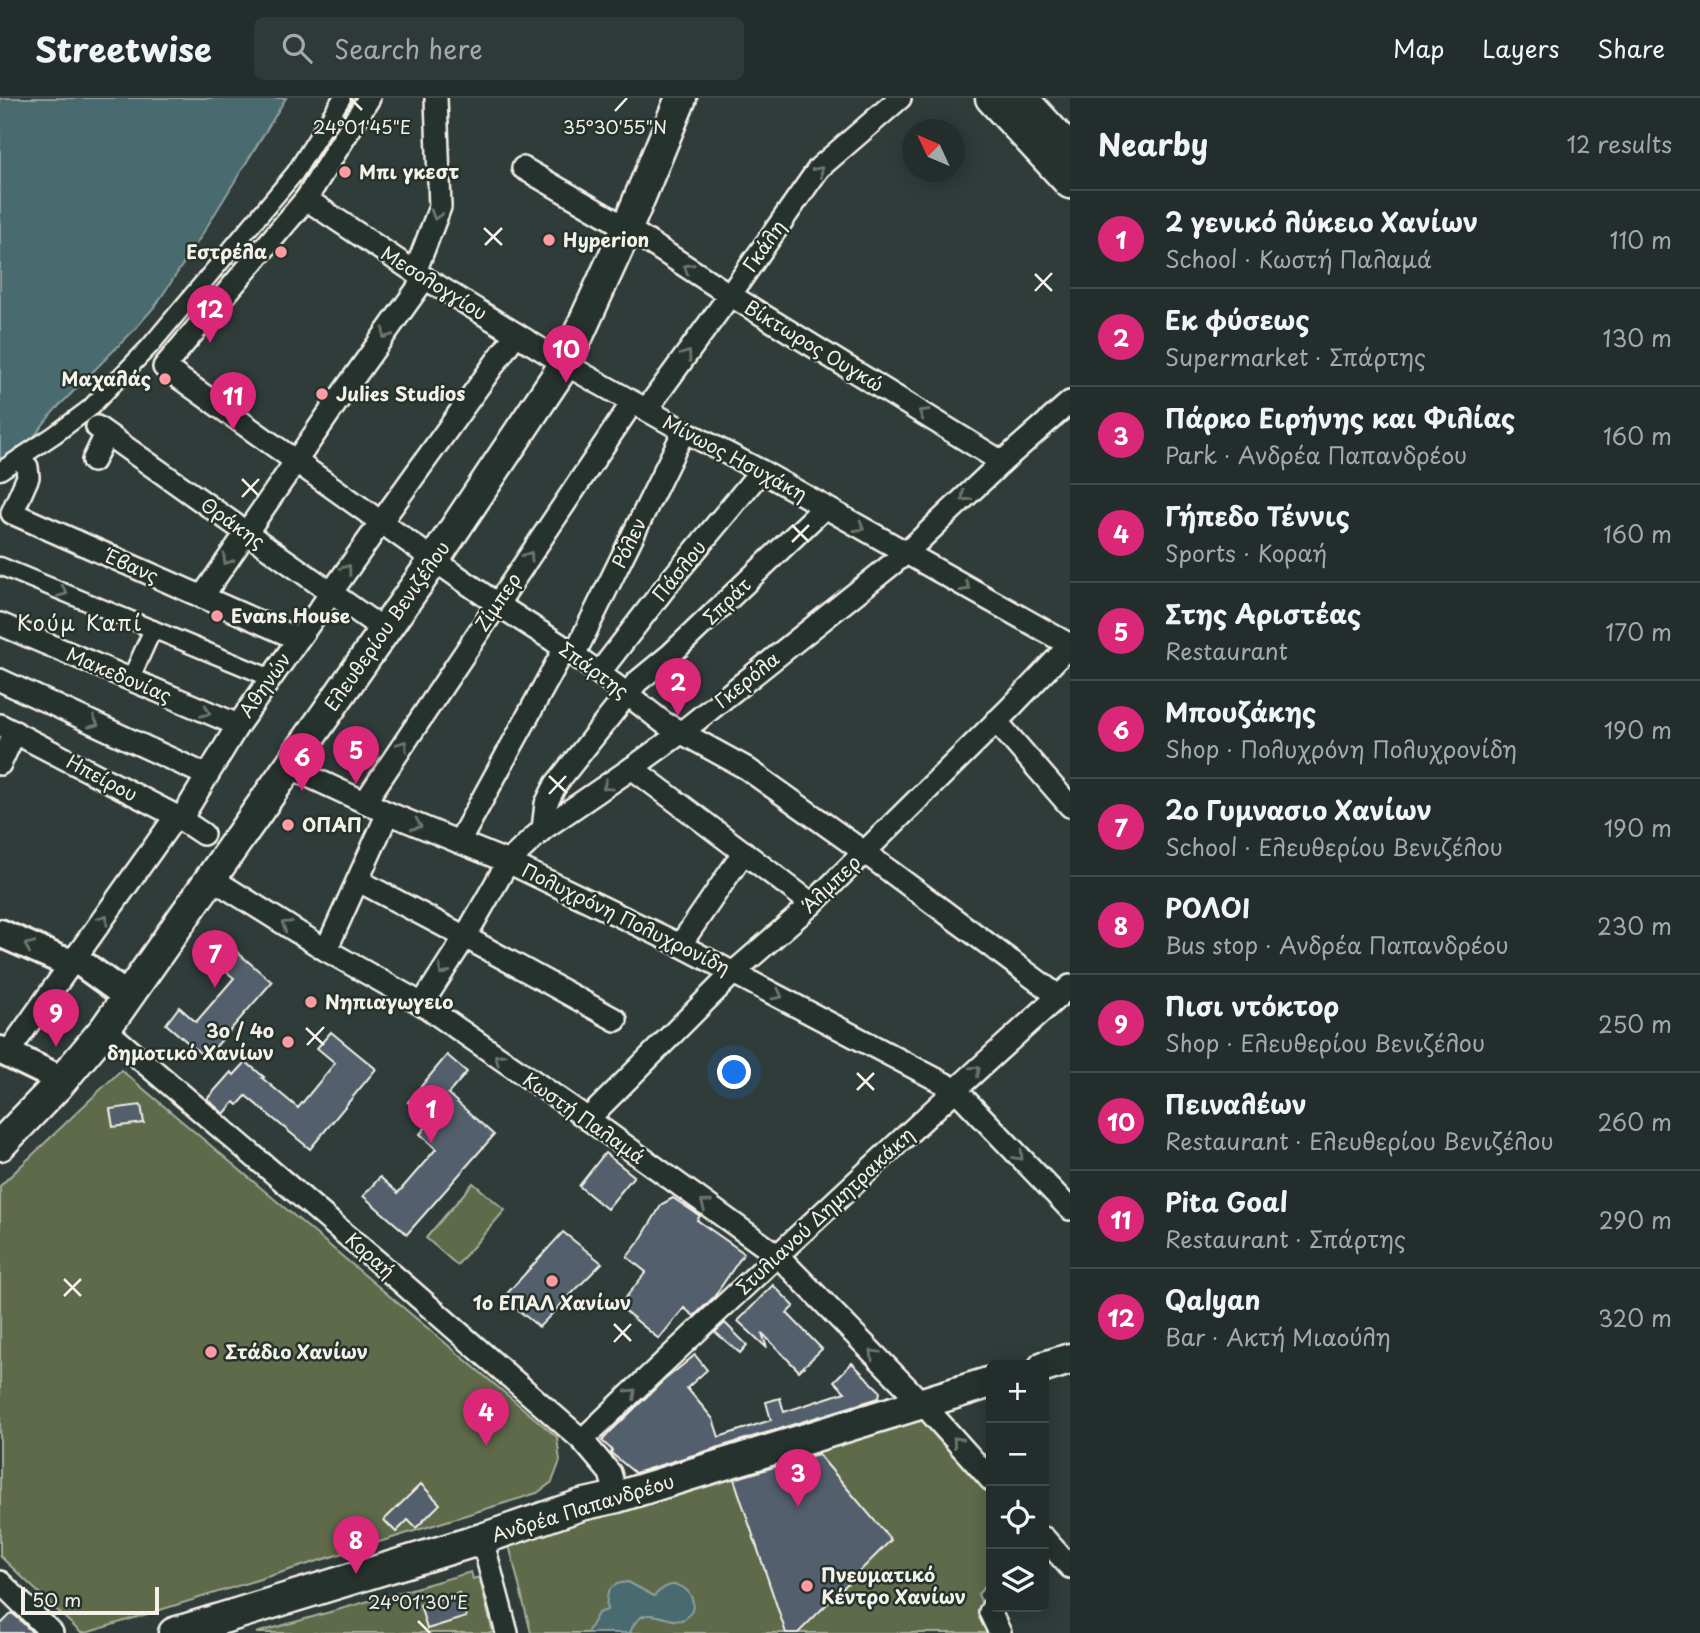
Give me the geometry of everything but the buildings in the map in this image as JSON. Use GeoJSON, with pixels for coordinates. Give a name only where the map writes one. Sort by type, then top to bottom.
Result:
{"type":"FeatureCollection","features":[{"type":"Feature","properties":{"kind":"main road","name":"Ελευθερίου Βενιζέλου"},"geometry":{"type":"LineString","coordinates":[[0,1145],[62,1080],[105,1029],[434,560],[565,364],[627,228],[681,98]]}},
{"type":"Feature","properties":{"kind":"main road"},"geometry":{"type":"LineString","coordinates":[[991,98],[1070,183]]}},
{"type":"Feature","properties":{"kind":"main road"},"geometry":{"type":"LineString","coordinates":[[1022,98],[1070,150]]}},
{"type":"Feature","properties":{"kind":"main road"},"geometry":{"type":"LineString","coordinates":[[1049,1365],[1070,1359]]}},
{"type":"Feature","properties":{"kind":"main road","name":"Ανδρέα Παπανδρέου"},"geometry":{"type":"LineString","coordinates":[[174,1633],[482,1539],[581,1505],[617,1497],[986,1384]]}},
{"type":"Feature","properties":{"kind":"street"},"geometry":{"type":"LineString","coordinates":[[0,471],[89,409],[150,346],[295,173],[341,98]]}},
{"type":"Feature","properties":{"kind":"street"},"geometry":{"type":"LineString","coordinates":[[306,199],[369,98]]}},
{"type":"Feature","properties":{"kind":"street"},"geometry":{"type":"LineString","coordinates":[[202,597],[420,275],[440,207],[436,98]]}},
{"type":"Feature","properties":{"kind":"street","name":"Γκάλη"},"geometry":{"type":"LineString","coordinates":[[639,407],[730,295],[819,168],[900,98]]}},
{"type":"Feature","properties":{"kind":"street","name":"Βίκτωρος Ουγκώ"},"geometry":{"type":"LineString","coordinates":[[523,168],[627,228],[730,295],[1003,462]]}},
{"type":"Feature","properties":{"kind":"street","name":"Μεσολογγίου"},"geometry":{"type":"LineString","coordinates":[[306,199],[420,275],[565,364]]}},
{"type":"Feature","properties":{"kind":"street","name":"Σπάρτης"},"geometry":{"type":"LineString","coordinates":[[306,199],[164,367],[434,560],[569,652],[664,723],[747,768],[1064,991]]}},
{"type":"Feature","properties":{"kind":"street","name":"Αθηνών"},"geometry":{"type":"LineString","coordinates":[[4,1052],[178,817],[298,639],[516,334]]}},
{"type":"Feature","properties":{"kind":"street","name":"Μίνωος Ησυχάκη"},"geometry":{"type":"LineString","coordinates":[[565,364],[1070,645]]}},
{"type":"Feature","properties":{"kind":"street","name":"Γκερόλα"},"geometry":{"type":"LineString","coordinates":[[422,1004],[466,937],[508,862],[543,829],[682,732],[906,553],[1070,402]]}},
{"type":"Feature","properties":{"kind":"street","name":"Ζίμπερ"},"geometry":{"type":"LineString","coordinates":[[365,802],[497,604],[639,407]]}},
{"type":"Feature","properties":{"kind":"street","name":"Θράκης"},"geometry":{"type":"LineString","coordinates":[[93,461],[101,430],[384,630]]}},
{"type":"Feature","properties":{"kind":"street","name":"Ρόλεν"},"geometry":{"type":"LineString","coordinates":[[459,842],[569,652],[684,431]]}},
{"type":"Feature","properties":{"kind":"street","name":"Έβανς"},"geometry":{"type":"LineString","coordinates":[[27,467],[28,477],[12,513],[298,639]]}},
{"type":"Feature","properties":{"kind":"street","name":"Πάσλου"},"geometry":{"type":"LineString","coordinates":[[598,673],[761,471]]}},
{"type":"Feature","properties":{"kind":"street","name":"Σπράτ"},"geometry":{"type":"LineString","coordinates":[[543,829],[546,804],[556,784],[637,682],[671,654],[825,507]]}},
{"type":"Feature","properties":{"kind":"street"},"geometry":{"type":"LineString","coordinates":[[0,566],[271,678]]}},
{"type":"Feature","properties":{"kind":"street","name":"Μακεδονίας"},"geometry":{"type":"LineString","coordinates":[[0,624],[238,725]]}},
{"type":"Feature","properties":{"kind":"street"},"geometry":{"type":"LineString","coordinates":[[130,680],[153,629]]}},
{"type":"Feature","properties":{"kind":"street","name":"Άλμπερ"},"geometry":{"type":"LineString","coordinates":[[588,1119],[734,972],[812,904],[1070,645]]}},
{"type":"Feature","properties":{"kind":"street"},"geometry":{"type":"LineString","coordinates":[[0,680],[206,775]]}},
{"type":"Feature","properties":{"kind":"street"},"geometry":{"type":"LineString","coordinates":[[996,721],[1070,806]]}},
{"type":"Feature","properties":{"kind":"street"},"geometry":{"type":"LineString","coordinates":[[0,764],[8,729]]}},
{"type":"Feature","properties":{"kind":"street","name":"Ηπείρου"},"geometry":{"type":"LineString","coordinates":[[8,729],[178,817],[203,834]]}},
{"type":"Feature","properties":{"kind":"street","name":"Πολυχρόνη Πολυχρονίδη"},"geometry":{"type":"LineString","coordinates":[[289,766],[388,813],[508,862],[680,944],[955,1089],[1070,1209]]}},
{"type":"Feature","properties":{"kind":"street"},"geometry":{"type":"LineString","coordinates":[[632,768],[812,904]]}},
{"type":"Feature","properties":{"kind":"street"},"geometry":{"type":"LineString","coordinates":[[326,950],[388,813]]}},
{"type":"Feature","properties":{"kind":"street"},"geometry":{"type":"LineString","coordinates":[[680,944],[744,852]]}},
{"type":"Feature","properties":{"kind":"street","name":"Κωστή Παλαμά"},"geometry":{"type":"LineString","coordinates":[[211,878],[326,950],[422,1004],[777,1255],[922,1403],[986,1474]]}},
{"type":"Feature","properties":{"kind":"street"},"geometry":{"type":"LineString","coordinates":[[359,881],[615,1020]]}},
{"type":"Feature","properties":{"kind":"street"},"geometry":{"type":"LineString","coordinates":[[0,933],[59,959],[81,963],[128,997]]}},
{"type":"Feature","properties":{"kind":"street","name":"Στυλιανού Δημητρακάκη"},"geometry":{"type":"LineString","coordinates":[[582,1440],[955,1089],[1064,991]]}},
{"type":"Feature","properties":{"kind":"street","name":"Κοραή"},"geometry":{"type":"LineString","coordinates":[[105,1029],[582,1440],[610,1473],[617,1497]]}},
{"type":"Feature","properties":{"kind":"street"},"geometry":{"type":"LineString","coordinates":[[4,1052],[62,1080]]}},
{"type":"Feature","properties":{"kind":"street"},"geometry":{"type":"LineString","coordinates":[[482,1539],[507,1633]]}},
{"type":"Feature","properties":{"kind":"street"},"geometry":{"type":"LineString","coordinates":[[1049,1544],[1070,1567]]}},
{"type":"Feature","properties":{"kind":"street"},"geometry":{"type":"LineString","coordinates":[[0,1581],[52,1633]]}},
{"type":"Feature","properties":{"kind":"street"},"geometry":{"type":"LineString","coordinates":[[990,1612],[1000,1633]]}},
{"type":"Feature","properties":{"kind":"green space","name":"Στάδιο Χανίων"},"geometry":{"type":"Polygon","coordinates":[[[121,1070],[557,1437],[560,1461],[552,1482],[537,1493],[86,1633],[81,1633],[0,1556],[0,1186],[121,1070]]]}},
{"type":"Feature","properties":{"kind":"green space"},"geometry":{"type":"Polygon","coordinates":[[[473,1183],[505,1210],[457,1265],[426,1238],[473,1183]]]}},
{"type":"Feature","properties":{"kind":"green space"},"geometry":{"type":"Polygon","coordinates":[[[925,1410],[986,1484],[986,1585],[978,1594],[994,1633],[531,1633],[507,1537],[925,1410]]]}},
{"type":"Feature","properties":{"kind":"green space"},"geometry":{"type":"Polygon","coordinates":[[[471,1572],[473,1579],[479,1577],[493,1633],[256,1633],[471,1572]]]}},
{"type":"Feature","properties":{"kind":"water"},"geometry":{"type":"Polygon","coordinates":[[[0,98],[286,98],[156,305],[53,412],[28,444],[0,460],[0,98]]]}},
{"type":"Feature","properties":{"kind":"water"},"geometry":{"type":"Polygon","coordinates":[[[628,1582],[654,1596],[668,1586],[681,1586],[690,1594],[693,1606],[691,1612],[681,1620],[642,1616],[630,1633],[587,1633],[598,1613],[607,1610],[608,1594],[612,1587],[628,1582]]]}},
{"type":"Feature","properties":{"kind":"place","name":"Μπι γκεστ"},"geometry":{"type":"Point","coordinates":[345,172]}},
{"type":"Feature","properties":{"kind":"place","name":"Hyperion"},"geometry":{"type":"Point","coordinates":[549,240]}},
{"type":"Feature","properties":{"kind":"place","name":"Εστρέλα"},"geometry":{"type":"Point","coordinates":[281,252]}},
{"type":"Feature","properties":{"kind":"place","name":"Qalyan"},"geometry":{"type":"Point","coordinates":[210,343]}},
{"type":"Feature","properties":{"kind":"place","name":"Μαχαλάς"},"geometry":{"type":"Point","coordinates":[165,379]}},
{"type":"Feature","properties":{"kind":"place","name":"Πειναλέων"},"geometry":{"type":"Point","coordinates":[566,383]}},
{"type":"Feature","properties":{"kind":"place","name":"Julies Studios"},"geometry":{"type":"Point","coordinates":[322,394]}},
{"type":"Feature","properties":{"kind":"place","name":"Pita Goal"},"geometry":{"type":"Point","coordinates":[233,430]}},
{"type":"Feature","properties":{"kind":"place","name":"Evans House"},"geometry":{"type":"Point","coordinates":[217,616]}},
{"type":"Feature","properties":{"kind":"place","name":"Εκ φύσεως"},"geometry":{"type":"Point","coordinates":[678,716]}},
{"type":"Feature","properties":{"kind":"place","name":"Στης Αριστέας"},"geometry":{"type":"Point","coordinates":[356,784]}},
{"type":"Feature","properties":{"kind":"place","name":"Μπουζάκης"},"geometry":{"type":"Point","coordinates":[302,791]}},
{"type":"Feature","properties":{"kind":"place","name":"ΟΠΑΠ"},"geometry":{"type":"Point","coordinates":[288,825]}},
{"type":"Feature","properties":{"kind":"place","name":"2ο Γυμνασιο Χανίων"},"geometry":{"type":"Point","coordinates":[215,988]}},
{"type":"Feature","properties":{"kind":"place","name":"Νηπιαγωγειο"},"geometry":{"type":"Point","coordinates":[311,1002]}},
{"type":"Feature","properties":{"kind":"place","name":"3ο / 4ο δημοτικό Χανίων"},"geometry":{"type":"Point","coordinates":[288,1042]}},
{"type":"Feature","properties":{"kind":"place","name":"Πισι ντόκτορ"},"geometry":{"type":"Point","coordinates":[56,1047]}},
{"type":"Feature","properties":{"kind":"place","name":"2 γενικό λύκειο Χανίων"},"geometry":{"type":"Point","coordinates":[431,1143]}},
{"type":"Feature","properties":{"kind":"place","name":"1ο ΕΠΑΛ Χανίων"},"geometry":{"type":"Point","coordinates":[552,1281]}},
{"type":"Feature","properties":{"kind":"place","name":"Στάδιο Χανίων"},"geometry":{"type":"Point","coordinates":[211,1352]}},
{"type":"Feature","properties":{"kind":"place","name":"Γήπεδο Τέννις"},"geometry":{"type":"Point","coordinates":[486,1446]}},
{"type":"Feature","properties":{"kind":"place","name":"Πάρκο Ειρήνης και Φιλίας"},"geometry":{"type":"Point","coordinates":[798,1507]}},
{"type":"Feature","properties":{"kind":"place","name":"ΡΟΛΟΙ"},"geometry":{"type":"Point","coordinates":[356,1574]}},
{"type":"Feature","properties":{"kind":"place","name":"Πνευματικό Κέντρο Χανίων"},"geometry":{"type":"Point","coordinates":[807,1586]}},
{"type":"Feature","properties":{"kind":"district","name":"Κούμ Καπί"},"geometry":{"type":"Point","coordinates":[80,624]}}]}
